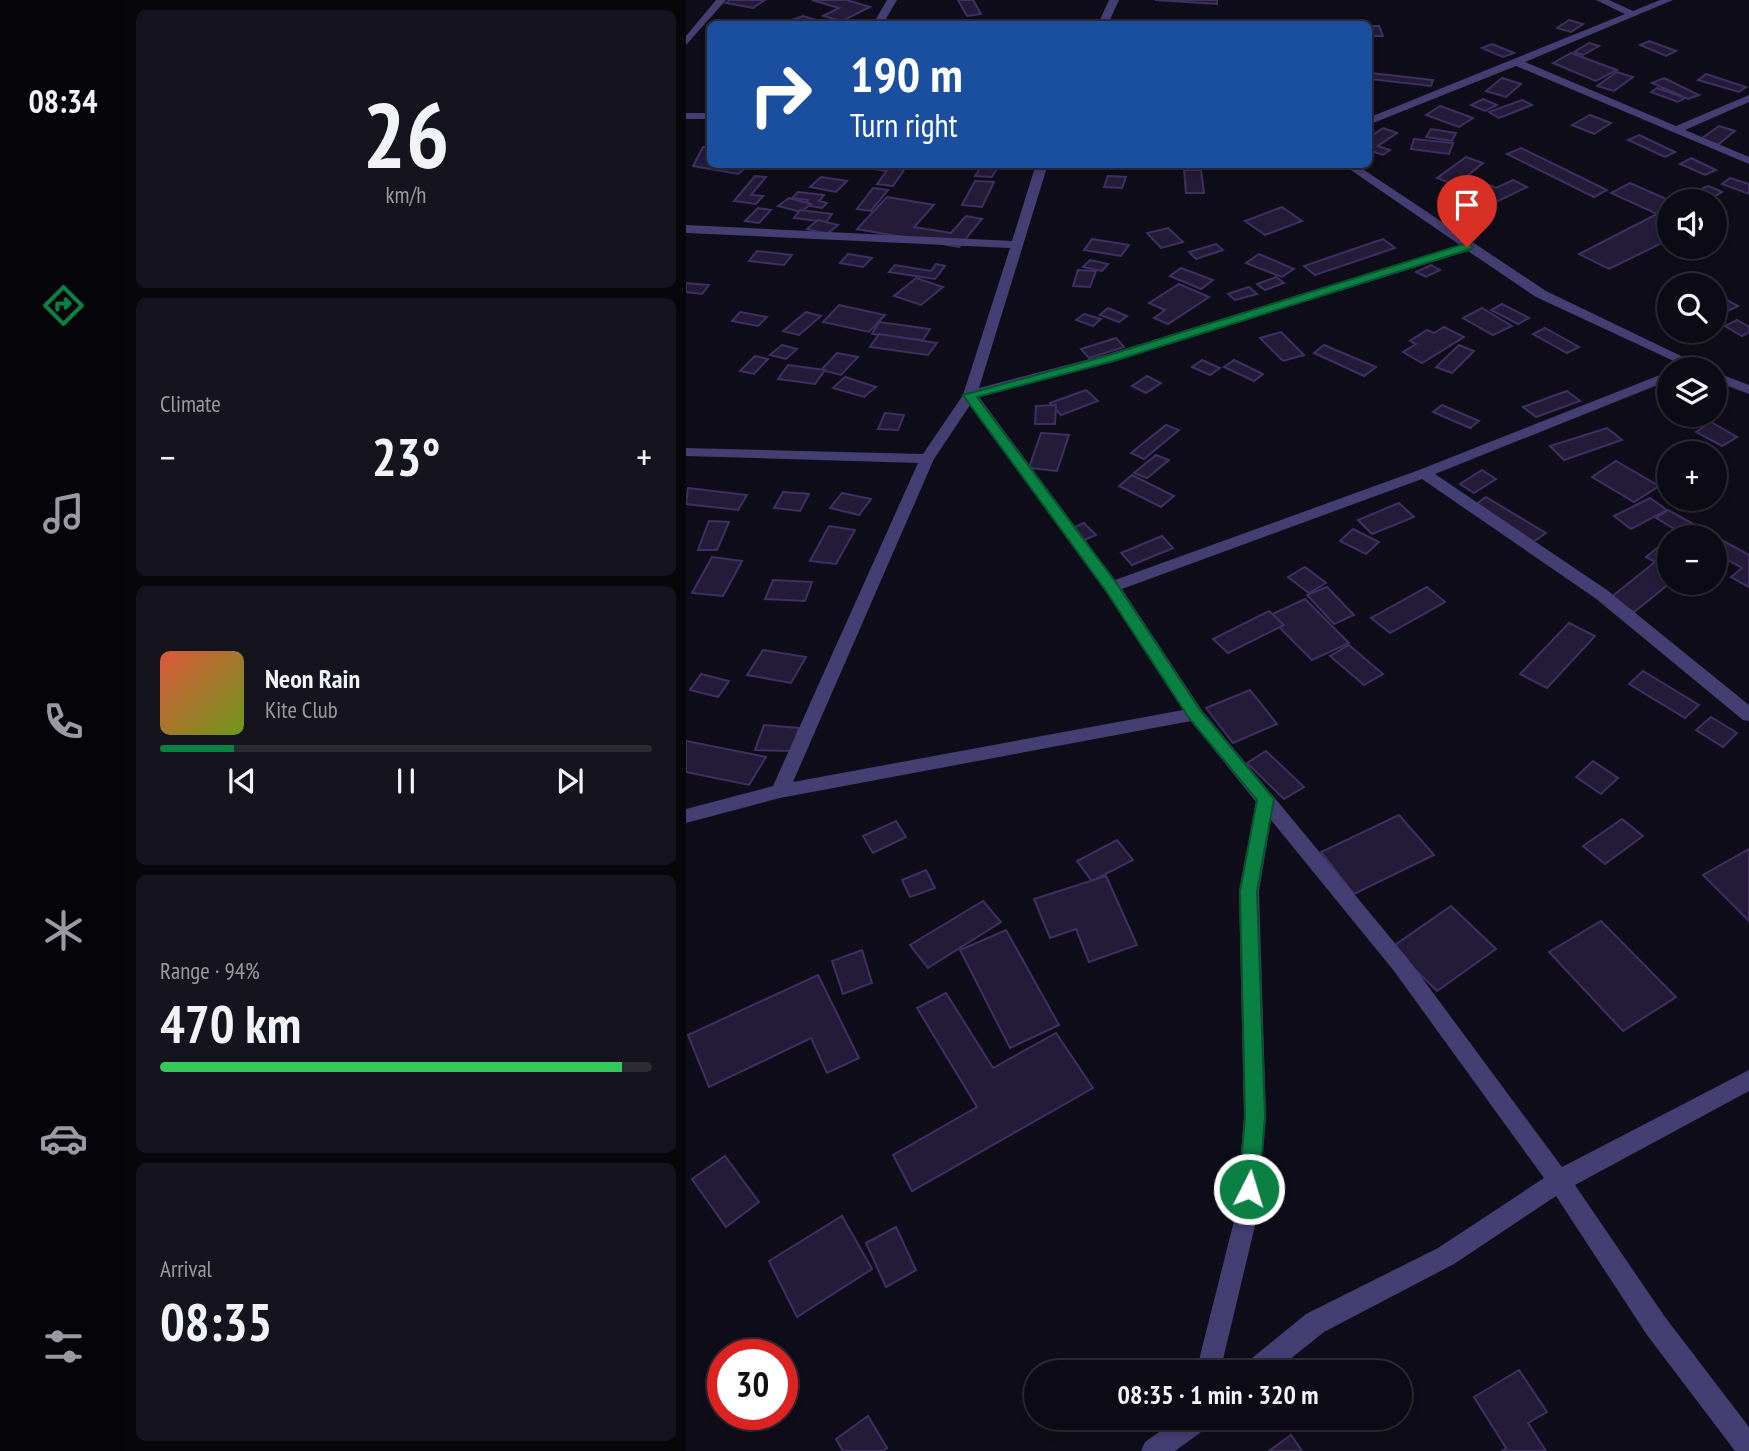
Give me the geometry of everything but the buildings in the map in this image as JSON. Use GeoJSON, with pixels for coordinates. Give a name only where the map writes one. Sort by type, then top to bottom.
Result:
{"type":"FeatureCollection","features":[{"type":"Feature","properties":{"kind":"street"},"geometry":{"type":"LineString","coordinates":[[686,42],[721,0]]}},
{"type":"Feature","properties":{"kind":"street"},"geometry":{"type":"LineString","coordinates":[[880,21],[892,0]]}},
{"type":"Feature","properties":{"kind":"street"},"geometry":{"type":"LineString","coordinates":[[1104,21],[1114,0]]}},
{"type":"Feature","properties":{"kind":"street"},"geometry":{"type":"LineString","coordinates":[[1601,0],[1633,14]]}},
{"type":"Feature","properties":{"kind":"street"},"geometry":{"type":"LineString","coordinates":[[1372,120],[1668,0]]}},
{"type":"Feature","properties":{"kind":"street"},"geometry":{"type":"LineString","coordinates":[[1516,62],[1749,161]]}},
{"type":"Feature","properties":{"kind":"street"},"geometry":{"type":"LineString","coordinates":[[1676,130],[1749,97]]}},
{"type":"Feature","properties":{"kind":"street"},"geometry":{"type":"LineString","coordinates":[[686,116],[707,116]]}},
{"type":"Feature","properties":{"kind":"street"},"geometry":{"type":"LineString","coordinates":[[780,791],[927,459],[970,395],[1041,168]]}},
{"type":"Feature","properties":{"kind":"street"},"geometry":{"type":"LineString","coordinates":[[1353,168],[1467,247],[1541,294],[1670,357]]}},
{"type":"Feature","properties":{"kind":"street"},"geometry":{"type":"LineString","coordinates":[[686,229],[1016,245]]}},
{"type":"Feature","properties":{"kind":"street"},"geometry":{"type":"LineString","coordinates":[[970,395],[1110,358],[1467,247]]}},
{"type":"Feature","properties":{"kind":"street"},"geometry":{"type":"LineString","coordinates":[[1112,587],[1424,473],[1657,380]]}},
{"type":"Feature","properties":{"kind":"street"},"geometry":{"type":"LineString","coordinates":[[1727,381],[1749,390]]}},
{"type":"Feature","properties":{"kind":"street"},"geometry":{"type":"LineString","coordinates":[[970,395],[1112,587],[1195,714],[1401,965],[1559,1181],[1656,1326],[1749,1448]]}},
{"type":"Feature","properties":{"kind":"street"},"geometry":{"type":"LineString","coordinates":[[686,453],[927,459]]}},
{"type":"Feature","properties":{"kind":"street"},"geometry":{"type":"LineString","coordinates":[[1424,473],[1601,594],[1749,715]]}},
{"type":"Feature","properties":{"kind":"street"},"geometry":{"type":"LineString","coordinates":[[686,816],[780,791],[1195,714]]}},
{"type":"Feature","properties":{"kind":"street"},"geometry":{"type":"LineString","coordinates":[[1211,1360],[1247,1213],[1255,1117],[1249,891],[1266,799]]}},
{"type":"Feature","properties":{"kind":"street"},"geometry":{"type":"LineString","coordinates":[[1270,1360],[1315,1323],[1446,1256],[1559,1181],[1749,1080]]}},
{"type":"Feature","properties":{"kind":"street"},"geometry":{"type":"LineString","coordinates":[[1154,1451],[1181,1430]]}},
{"type":"Feature","properties":{"kind":"route"},"geometry":{"type":"LineString","coordinates":[[1249,1189],[1255,1117],[1249,891],[1266,799],[1195,714],[1112,587],[970,395],[1110,358],[1467,247]]}}]}
